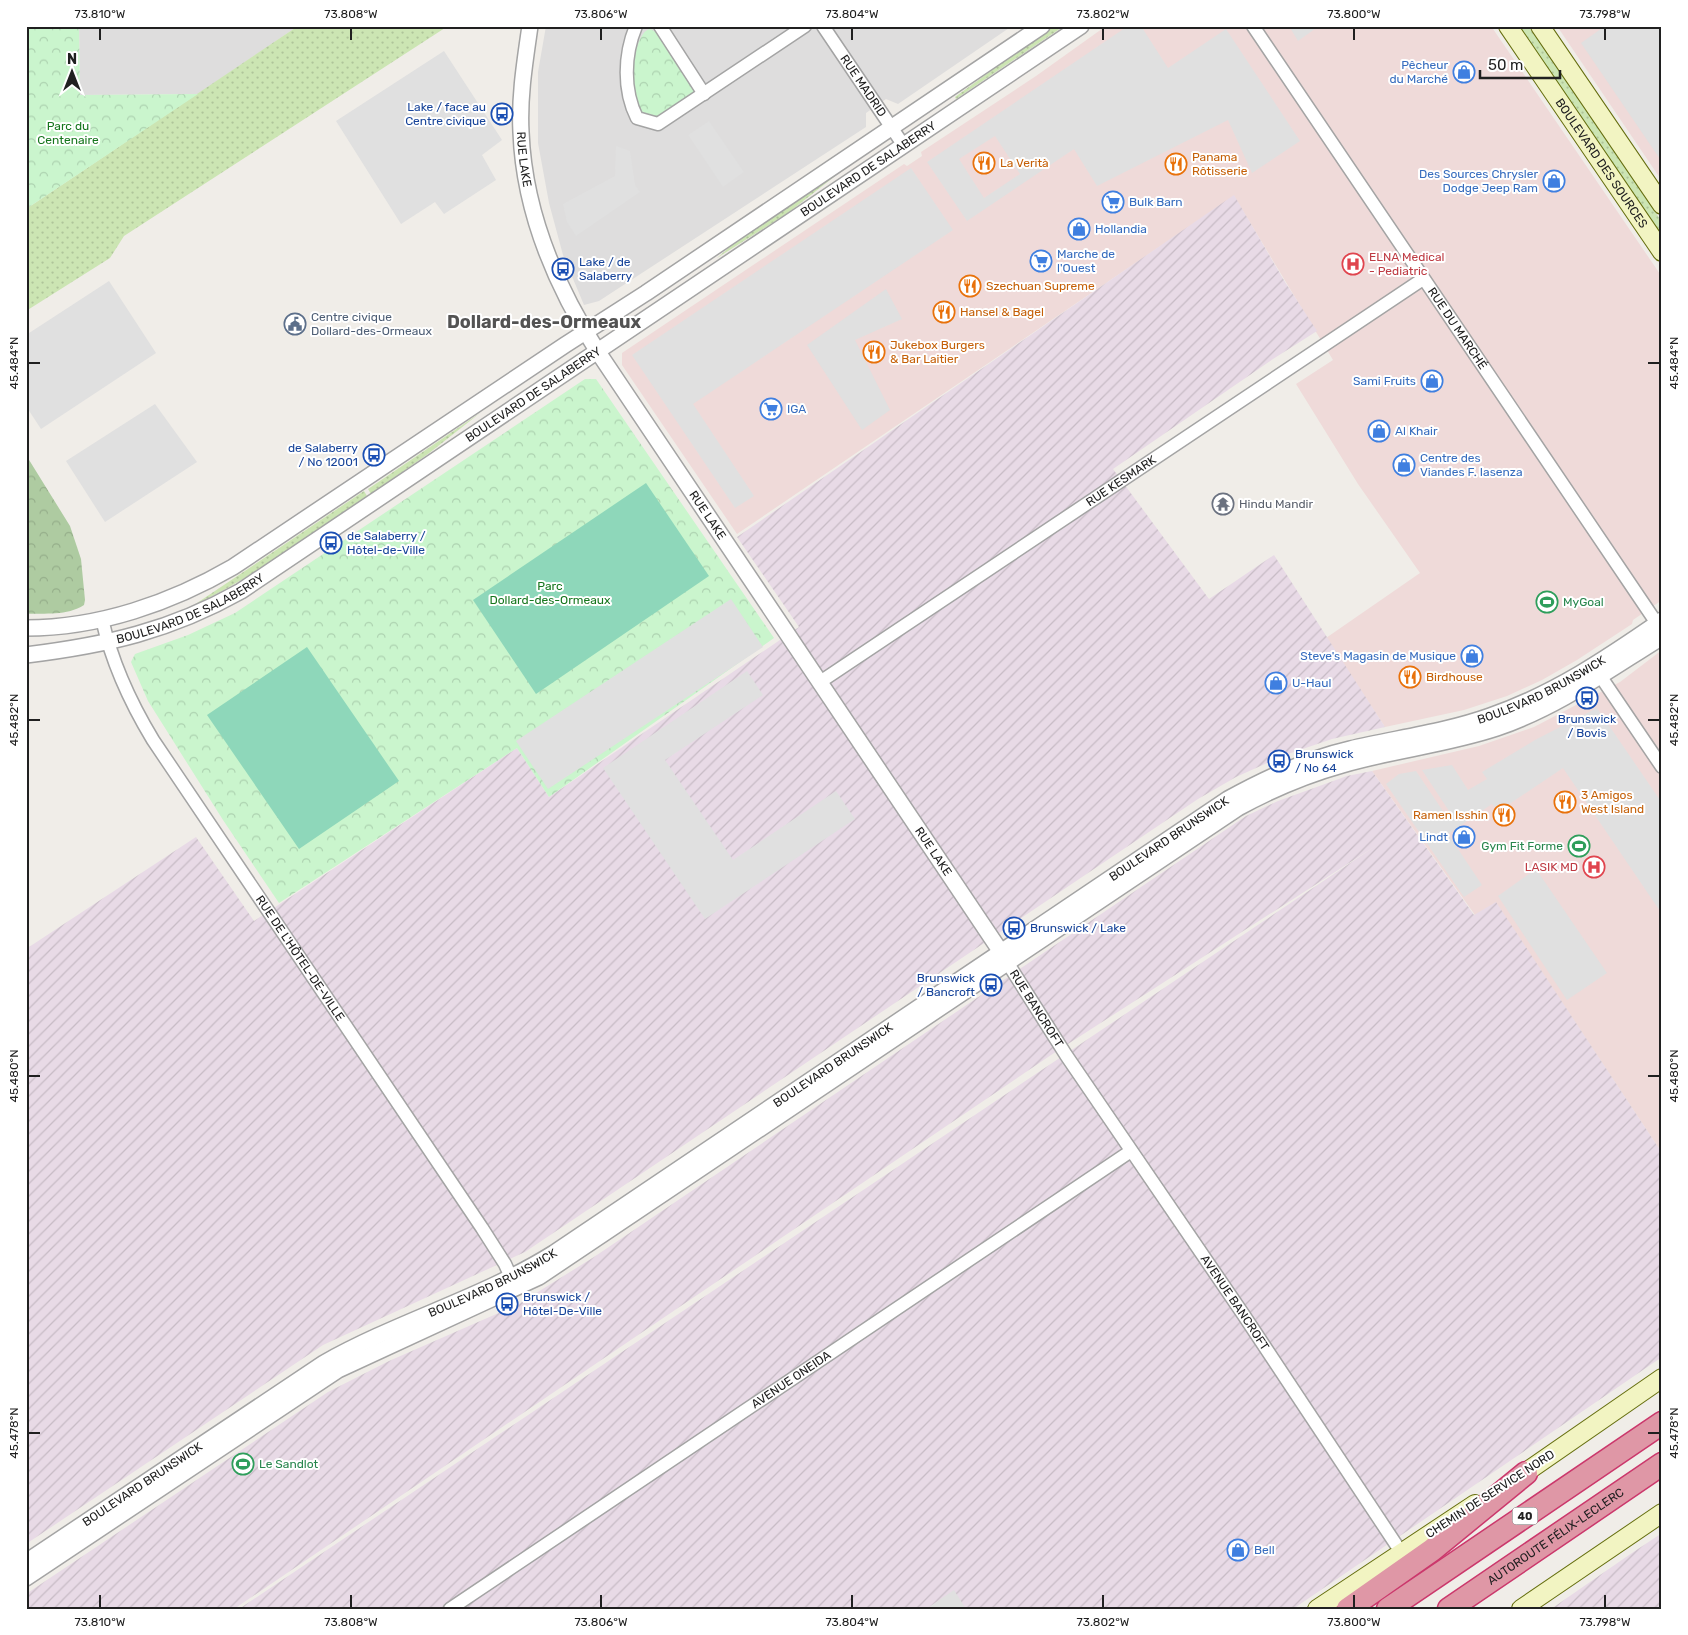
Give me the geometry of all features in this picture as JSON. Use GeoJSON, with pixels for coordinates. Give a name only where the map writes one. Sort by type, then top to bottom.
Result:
{"type":"FeatureCollection","features":[{"type":"Feature","properties":{"kind":"highway","name":"40"},"geometry":{"type":"LineString","coordinates":[[1388,1609],[1662,1423]]}},
{"type":"Feature","properties":{"kind":"highway","name":"AUTOROUTE FÉLIX-LECLERC"},"geometry":{"type":"LineString","coordinates":[[1449,1609],[1662,1464]]}},
{"type":"Feature","properties":{"kind":"highway"},"geometry":{"type":"LineString","coordinates":[[1348,1609],[1432,1550],[1526,1473]]}},
{"type":"Feature","properties":{"kind":"main road","name":"BOULEVARD DES SOURCES"},"geometry":{"type":"LineString","coordinates":[[1508,26],[1662,252]]}},
{"type":"Feature","properties":{"kind":"main road","name":"BOULEVARD DES SOURCES"},"geometry":{"type":"LineString","coordinates":[[1540,26],[1662,204]]}},
{"type":"Feature","properties":{"kind":"main road","name":"CHEMIN DE SERVICE NORD"},"geometry":{"type":"LineString","coordinates":[[1317,1609],[1401,1552],[1526,1473],[1662,1378]]}},
{"type":"Feature","properties":{"kind":"main road"},"geometry":{"type":"LineString","coordinates":[[1521,1609],[1662,1514]]}},
{"type":"Feature","properties":{"kind":"street","name":"RUE LAKE"},"geometry":{"type":"LineString","coordinates":[[530,26],[521,120],[526,180],[535,219],[551,268],[585,332],[598,352],[1004,956]]}},
{"type":"Feature","properties":{"kind":"street"},"geometry":{"type":"LineString","coordinates":[[636,26],[628,55],[626,82],[632,107],[637,118],[658,124],[805,26]]}},
{"type":"Feature","properties":{"kind":"street"},"geometry":{"type":"LineString","coordinates":[[660,26],[704,94]]}},
{"type":"Feature","properties":{"kind":"street","name":"RUE MADRID"},"geometry":{"type":"LineString","coordinates":[[823,26],[904,146]]}},
{"type":"Feature","properties":{"kind":"street","name":"BOULEVARD DE SALABERRY"},"geometry":{"type":"LineString","coordinates":[[26,628],[65,626],[102,619],[149,606],[227,570],[1042,26]]}},
{"type":"Feature","properties":{"kind":"street","name":"BOULEVARD DE SALABERRY"},"geometry":{"type":"LineString","coordinates":[[29,654],[108,643],[179,621],[241,591],[1081,26]]}},
{"type":"Feature","properties":{"kind":"street","name":"RUE DU MARCHÉ"},"geometry":{"type":"LineString","coordinates":[[1253,26],[1422,279],[1660,628]]}},
{"type":"Feature","properties":{"kind":"street","name":"RUE KESMARK"},"geometry":{"type":"LineString","coordinates":[[820,682],[1422,279]]}},
{"type":"Feature","properties":{"kind":"street","name":"RUE DE L'HÔTEL-DE-VILLE"},"geometry":{"type":"LineString","coordinates":[[102,619],[108,643],[128,694],[153,740],[466,1205],[513,1282]]}},
{"type":"Feature","properties":{"kind":"street","name":"BOULEVARD BRUNSWICK"},"geometry":{"type":"LineString","coordinates":[[1004,956],[1209,825],[1265,794],[1340,765],[1457,740],[1503,726],[1544,709],[1601,678],[1660,628]]}},
{"type":"Feature","properties":{"kind":"street","name":"BOULEVARD BRUNSWICK"},"geometry":{"type":"LineString","coordinates":[[26,1562],[324,1363],[362,1343],[513,1282],[540,1277],[1004,956],[1194,820],[1257,783],[1299,765],[1338,752],[1455,727],[1510,709],[1574,678],[1660,628]]}},
{"type":"Feature","properties":{"kind":"street"},"geometry":{"type":"LineString","coordinates":[[1601,678],[1662,767]]}},
{"type":"Feature","properties":{"kind":"street","name":"RUE BANCROFT"},"geometry":{"type":"LineString","coordinates":[[1004,956],[1066,1055]]}},
{"type":"Feature","properties":{"kind":"street","name":"AVENUE BANCROFT"},"geometry":{"type":"LineString","coordinates":[[1066,1055],[1401,1552]]}},
{"type":"Feature","properties":{"kind":"street","name":"AVENUE ONEIDA"},"geometry":{"type":"LineString","coordinates":[[450,1609],[1131,1151]]}},
{"type":"Feature","properties":{"kind":"street","name":"BOULEVARD BRUNSWICK"},"geometry":{"type":"LineString","coordinates":[[26,1578],[338,1370],[513,1282]]}},
{"type":"Feature","properties":{"kind":"shaded area"},"geometry":{"type":"Polygon","coordinates":[[[79,26],[298,26],[198,94],[80,95],[79,26]]]}},
{"type":"Feature","properties":{"kind":"shaded area"},"geometry":{"type":"Polygon","coordinates":[[[546,26],[1012,26],[898,104],[886,99],[866,113],[866,127],[599,301],[584,305],[563,255],[549,203],[538,143],[538,72],[546,26]]]}},
{"type":"Feature","properties":{"kind":"shaded area"},"geometry":{"type":"Polygon","coordinates":[[[1106,26],[1491,26],[1662,277],[1662,600],[1633,620],[1632,624],[1577,660],[1542,680],[1507,696],[1464,710],[1385,727],[1326,638],[1420,573],[1358,484],[1296,384],[1333,360],[1234,196],[737,534],[622,365],[622,353],[904,164],[907,166],[922,156],[921,152],[1036,76],[1106,26]]]}},
{"type":"Feature","properties":{"kind":"shaded area"},"geometry":{"type":"Polygon","coordinates":[[[1128,26],[1141,26],[1168,68],[1226,29],[1300,141],[1252,173],[1228,120],[1097,186],[1074,149],[967,221],[927,162],[1128,26]],[[995,136],[959,159],[984,198],[1020,174],[995,136]]]}},
{"type":"Feature","properties":{"kind":"shaded area"},"geometry":{"type":"Polygon","coordinates":[[[1289,26],[1319,26],[1298,41],[1289,26]]]}},
{"type":"Feature","properties":{"kind":"shaded area"},"geometry":{"type":"Polygon","coordinates":[[[1557,26],[1662,26],[1662,181],[1557,26]]]}},
{"type":"Feature","properties":{"kind":"shaded area"},"geometry":{"type":"Polygon","coordinates":[[[1605,26],[1662,26],[1662,162],[1581,43],[1605,26]]]}},
{"type":"Feature","properties":{"kind":"shaded area"},"geometry":{"type":"Polygon","coordinates":[[[444,51],[502,140],[482,155],[496,180],[444,214],[435,202],[401,224],[336,121],[444,51]]]}},
{"type":"Feature","properties":{"kind":"shaded area"},"geometry":{"type":"Polygon","coordinates":[[[709,121],[744,172],[723,187],[688,135],[709,121]]]}},
{"type":"Feature","properties":{"kind":"shaded area"},"geometry":{"type":"Polygon","coordinates":[[[616,146],[630,151],[635,185],[640,192],[576,236],[567,222],[563,204],[615,176],[616,146]]]}},
{"type":"Feature","properties":{"kind":"shaded area"},"geometry":{"type":"Polygon","coordinates":[[[911,168],[953,230],[693,404],[754,496],[735,508],[632,355],[911,168]]]}},
{"type":"Feature","properties":{"kind":"shaded area"},"geometry":{"type":"Polygon","coordinates":[[[1234,195],[1285,282],[1317,331],[1113,469],[1209,599],[1274,555],[1385,727],[1332,739],[1285,755],[1236,777],[1198,799],[525,1252],[323,1345],[26,1544],[26,949],[196,837],[254,921],[517,748],[549,797],[799,627],[737,537],[1234,195]]]}},
{"type":"Feature","properties":{"kind":"shaded area"},"geometry":{"type":"Polygon","coordinates":[[[109,281],[156,353],[41,429],[26,406],[26,335],[109,281]]]}},
{"type":"Feature","properties":{"kind":"shaded area"},"geometry":{"type":"Polygon","coordinates":[[[886,289],[902,319],[855,340],[890,410],[862,430],[807,345],[886,289]]]}},
{"type":"Feature","properties":{"kind":"shaded area"},"geometry":{"type":"Polygon","coordinates":[[[155,404],[197,462],[105,522],[66,461],[155,404]]]}},
{"type":"Feature","properties":{"kind":"shaded area"},"geometry":{"type":"Polygon","coordinates":[[[731,599],[763,647],[548,789],[516,741],[731,599]]]}},
{"type":"Feature","properties":{"kind":"shaded area"},"geometry":{"type":"Polygon","coordinates":[[[1662,650],[1662,1153],[1496,903],[1475,915],[1372,771],[1479,746],[1534,727],[1620,682],[1662,650]]]}},
{"type":"Feature","properties":{"kind":"shaded area"},"geometry":{"type":"Polygon","coordinates":[[[747,671],[763,695],[665,760],[733,860],[836,791],[855,819],[705,919],[603,768],[747,671]]]}},
{"type":"Feature","properties":{"kind":"shaded area"},"geometry":{"type":"Polygon","coordinates":[[[1597,708],[1662,803],[1662,914],[1563,768],[1499,811],[1492,804],[1448,834],[1482,885],[1464,897],[1386,784],[1399,774],[1416,771],[1445,814],[1449,811],[1422,770],[1452,765],[1468,790],[1487,779],[1482,772],[1535,740],[1597,708]]]}},
{"type":"Feature","properties":{"kind":"shaded area"},"geometry":{"type":"Polygon","coordinates":[[[1372,771],[1474,915],[1496,902],[1662,1153],[1662,1357],[1293,1609],[239,1609],[1377,845],[1054,1053],[234,1609],[26,1609],[26,1594],[328,1392],[389,1361],[517,1305],[594,1257],[1246,816],[1278,801],[1347,776],[1372,771]]]}},
{"type":"Feature","properties":{"kind":"shaded area"},"geometry":{"type":"Polygon","coordinates":[[[1536,869],[1607,973],[1567,1000],[1498,896],[1536,869]]]}},
{"type":"Feature","properties":{"kind":"shaded area"},"geometry":{"type":"Polygon","coordinates":[[[1662,1533],[1662,1609],[1551,1609],[1629,1555],[1662,1533]]]}},
{"type":"Feature","properties":{"kind":"shaded area"},"geometry":{"type":"Polygon","coordinates":[[[954,1590],[966,1609],[926,1609],[954,1590]]]}},
{"type":"Feature","properties":{"kind":"green space","name":"Parc du Centenaire"},"geometry":{"type":"Polygon","coordinates":[[[26,26],[79,26],[80,95],[198,94],[26,209],[26,26]]]}},
{"type":"Feature","properties":{"kind":"green space"},"geometry":{"type":"Polygon","coordinates":[[[298,26],[448,26],[124,236],[110,258],[26,311],[26,209],[298,26]]]}},
{"type":"Feature","properties":{"kind":"green space"},"geometry":{"type":"Polygon","coordinates":[[[1053,26],[1064,26],[956,99],[955,97],[1053,26]]]}},
{"type":"Feature","properties":{"kind":"green space"},"geometry":{"type":"Polygon","coordinates":[[[1519,26],[1528,26],[1662,222],[1662,235],[1519,26]]]}},
{"type":"Feature","properties":{"kind":"green space"},"geometry":{"type":"Polygon","coordinates":[[[650,29],[660,34],[694,86],[694,92],[691,96],[659,117],[653,118],[640,112],[633,83],[635,55],[641,38],[650,29]]]}},
{"type":"Feature","properties":{"kind":"green space"},"geometry":{"type":"Polygon","coordinates":[[[858,158],[788,213],[717,258],[747,232],[858,158]]]}},
{"type":"Feature","properties":{"kind":"green space","name":"Parc Dollard-des-Ormeaux"},"geometry":{"type":"Polygon","coordinates":[[[585,379],[596,379],[774,638],[549,797],[517,748],[279,903],[223,820],[148,701],[131,662],[135,654],[188,635],[235,613],[585,379]]]}},
{"type":"Feature","properties":{"kind":"green space"},"geometry":{"type":"Polygon","coordinates":[[[480,413],[428,454],[371,494],[368,489],[480,413]]]}},
{"type":"Feature","properties":{"kind":"green space"},"geometry":{"type":"Polygon","coordinates":[[[26,455],[70,526],[81,559],[85,600],[84,605],[77,609],[56,613],[26,614],[26,455]]]}},
{"type":"Feature","properties":{"kind":"green space"},"geometry":{"type":"Polygon","coordinates":[[[646,483],[709,576],[536,694],[473,600],[646,483]]]}},
{"type":"Feature","properties":{"kind":"green space"},"geometry":{"type":"Polygon","coordinates":[[[364,491],[367,496],[283,554],[217,594],[194,605],[364,491]]]}},
{"type":"Feature","properties":{"kind":"green space"},"geometry":{"type":"Polygon","coordinates":[[[307,647],[399,781],[299,849],[207,715],[307,647]]]}},
{"type":"Feature","properties":{"kind":"place","name":"Pêcheur du Marché"},"geometry":{"type":"Point","coordinates":[1464,72]}},
{"type":"Feature","properties":{"kind":"place","name":"Lake / face au Centre civique"},"geometry":{"type":"Point","coordinates":[502,114]}},
{"type":"Feature","properties":{"kind":"place","name":"La Verità"},"geometry":{"type":"Point","coordinates":[984,163]}},
{"type":"Feature","properties":{"kind":"place","name":"Panama Rôtisserie"},"geometry":{"type":"Point","coordinates":[1176,164]}},
{"type":"Feature","properties":{"kind":"place","name":"Des Sources Chrysler Dodge Jeep Ram"},"geometry":{"type":"Point","coordinates":[1554,181]}},
{"type":"Feature","properties":{"kind":"place","name":"Bulk Barn"},"geometry":{"type":"Point","coordinates":[1113,202]}},
{"type":"Feature","properties":{"kind":"place","name":"Hollandia"},"geometry":{"type":"Point","coordinates":[1079,229]}},
{"type":"Feature","properties":{"kind":"place","name":"Marche de l'Ouest"},"geometry":{"type":"Point","coordinates":[1041,261]}},
{"type":"Feature","properties":{"kind":"place","name":"ELNA Medical - Pediatric"},"geometry":{"type":"Point","coordinates":[1353,264]}},
{"type":"Feature","properties":{"kind":"place","name":"Lake / de Salaberry"},"geometry":{"type":"Point","coordinates":[563,269]}},
{"type":"Feature","properties":{"kind":"place","name":"Szechuan Supreme"},"geometry":{"type":"Point","coordinates":[970,286]}},
{"type":"Feature","properties":{"kind":"place","name":"Hansel & Bagel"},"geometry":{"type":"Point","coordinates":[944,312]}},
{"type":"Feature","properties":{"kind":"place","name":"Centre civique Dollard-des-Ormeaux"},"geometry":{"type":"Point","coordinates":[295,324]}},
{"type":"Feature","properties":{"kind":"place","name":"Jukebox Burgers & Bar Laitier"},"geometry":{"type":"Point","coordinates":[874,352]}},
{"type":"Feature","properties":{"kind":"place","name":"Sami Fruits"},"geometry":{"type":"Point","coordinates":[1432,381]}},
{"type":"Feature","properties":{"kind":"place","name":"IGA"},"geometry":{"type":"Point","coordinates":[771,409]}},
{"type":"Feature","properties":{"kind":"place","name":"Al Khair"},"geometry":{"type":"Point","coordinates":[1379,431]}},
{"type":"Feature","properties":{"kind":"place","name":"de Salaberry / No 12001"},"geometry":{"type":"Point","coordinates":[374,455]}},
{"type":"Feature","properties":{"kind":"place","name":"Centre des Viandes F. Iasenza"},"geometry":{"type":"Point","coordinates":[1404,465]}},
{"type":"Feature","properties":{"kind":"place","name":"Hindu Mandir"},"geometry":{"type":"Point","coordinates":[1223,504]}},
{"type":"Feature","properties":{"kind":"place","name":"de Salaberry / Hôtel-de-Ville"},"geometry":{"type":"Point","coordinates":[331,543]}},
{"type":"Feature","properties":{"kind":"place","name":"MyGoal"},"geometry":{"type":"Point","coordinates":[1547,602]}},
{"type":"Feature","properties":{"kind":"place","name":"Steve's Magasin de Musique"},"geometry":{"type":"Point","coordinates":[1472,656]}},
{"type":"Feature","properties":{"kind":"place","name":"Birdhouse"},"geometry":{"type":"Point","coordinates":[1410,677]}},
{"type":"Feature","properties":{"kind":"place","name":"U-Haul"},"geometry":{"type":"Point","coordinates":[1276,683]}},
{"type":"Feature","properties":{"kind":"place","name":"Brunswick / Bovis"},"geometry":{"type":"Point","coordinates":[1587,698]}},
{"type":"Feature","properties":{"kind":"place","name":"Brunswick / No 64"},"geometry":{"type":"Point","coordinates":[1279,761]}},
{"type":"Feature","properties":{"kind":"place","name":"3 Amigos West Island"},"geometry":{"type":"Point","coordinates":[1565,802]}},
{"type":"Feature","properties":{"kind":"place","name":"Ramen Isshin"},"geometry":{"type":"Point","coordinates":[1504,815]}},
{"type":"Feature","properties":{"kind":"place","name":"Lindt"},"geometry":{"type":"Point","coordinates":[1464,837]}},
{"type":"Feature","properties":{"kind":"place","name":"Gym Fit Forme"},"geometry":{"type":"Point","coordinates":[1579,846]}},
{"type":"Feature","properties":{"kind":"place","name":"LASIK MD"},"geometry":{"type":"Point","coordinates":[1594,867]}},
{"type":"Feature","properties":{"kind":"place","name":"Brunswick / Lake"},"geometry":{"type":"Point","coordinates":[1014,928]}},
{"type":"Feature","properties":{"kind":"place","name":"Brunswick / Bancroft"},"geometry":{"type":"Point","coordinates":[991,985]}},
{"type":"Feature","properties":{"kind":"place","name":"Brunswick / Hôtel-De-Ville"},"geometry":{"type":"Point","coordinates":[507,1304]}},
{"type":"Feature","properties":{"kind":"place","name":"Le Sandlot"},"geometry":{"type":"Point","coordinates":[243,1464]}},
{"type":"Feature","properties":{"kind":"place","name":"Bell"},"geometry":{"type":"Point","coordinates":[1238,1550]}},
{"type":"Feature","properties":{"kind":"district","name":"Dollard-des-Ormeaux"},"geometry":{"type":"Point","coordinates":[544,322]}}]}
